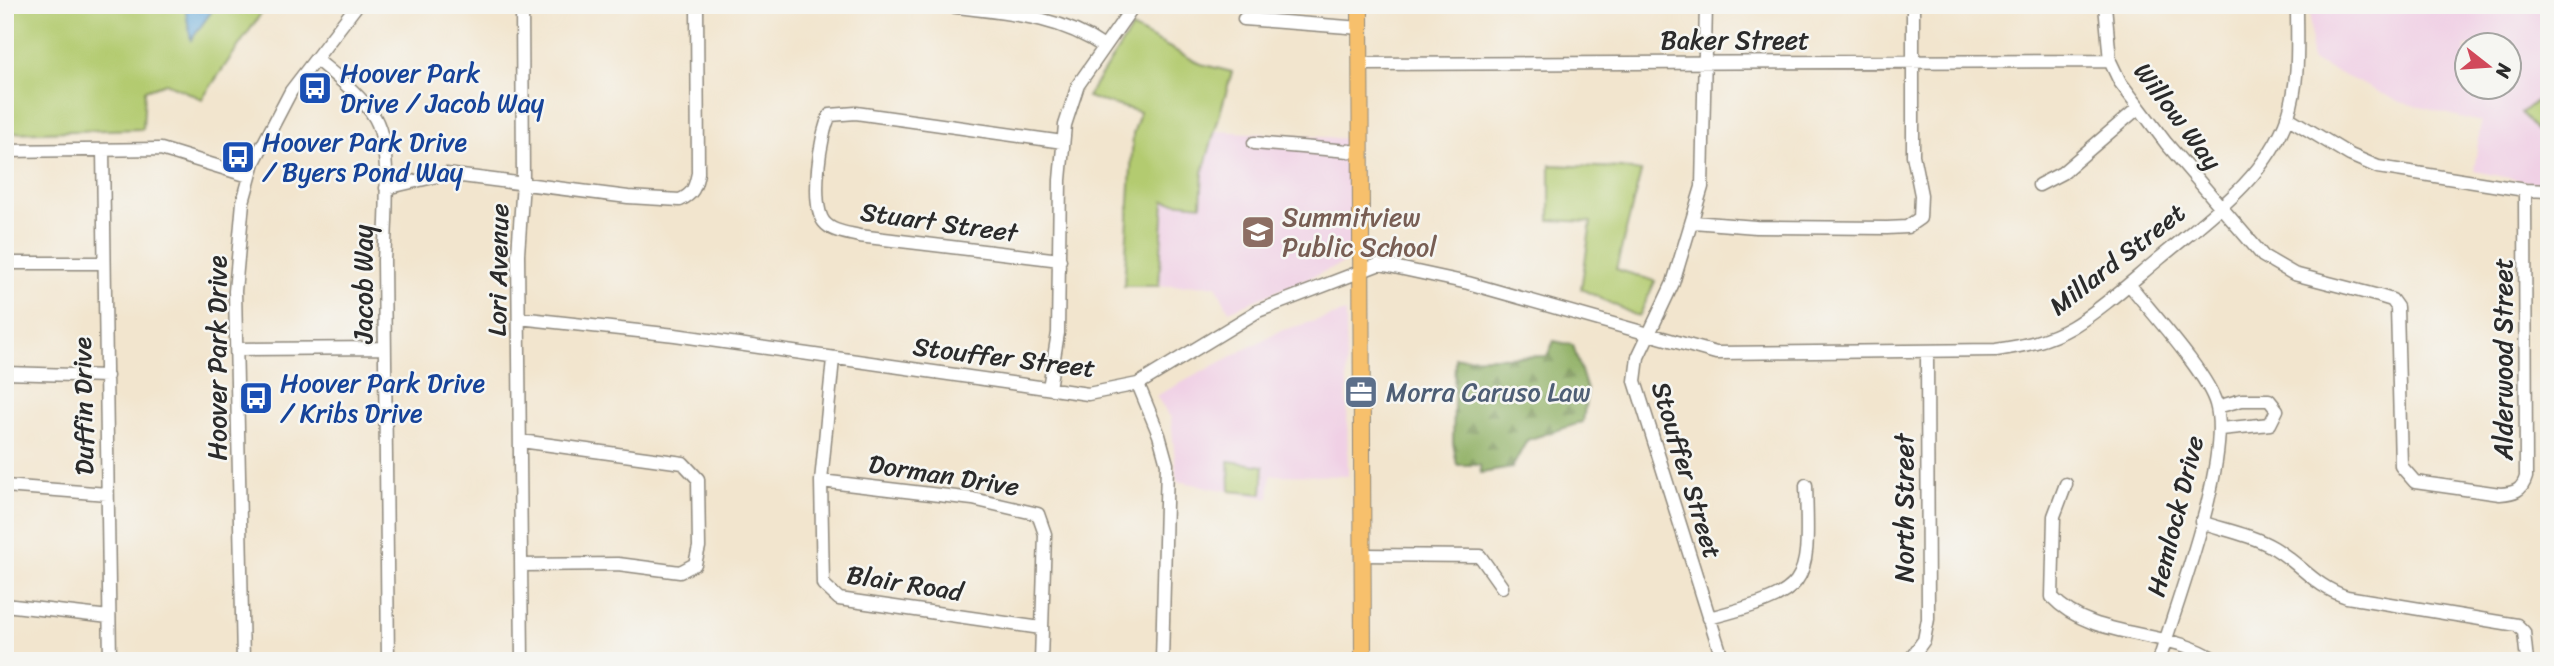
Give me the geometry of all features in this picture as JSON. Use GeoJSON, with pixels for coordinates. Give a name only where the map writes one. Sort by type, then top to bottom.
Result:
{"type":"FeatureCollection","features":[{"type":"Feature","properties":{"kind":"main road"},"geometry":{"type":"LineString","coordinates":[[1360,5],[1363,661]]}},
{"type":"Feature","properties":{"kind":"street","name":"Hoover Park Drive"},"geometry":{"type":"LineString","coordinates":[[243,661],[235,290],[243,202],[254,162],[291,91],[357,5]]}},
{"type":"Feature","properties":{"kind":"street","name":"Lori Avenue"},"geometry":{"type":"LineString","coordinates":[[522,5],[523,182],[518,254],[522,661]]}},
{"type":"Feature","properties":{"kind":"street"},"geometry":{"type":"LineString","coordinates":[[386,188],[446,174],[680,200],[694,191],[698,173],[697,5]]}},
{"type":"Feature","properties":{"kind":"street"},"geometry":{"type":"LineString","coordinates":[[942,5],[1051,20],[1070,26],[1104,47]]}},
{"type":"Feature","properties":{"kind":"street"},"geometry":{"type":"LineString","coordinates":[[1049,388],[1058,333],[1063,142],[1070,106],[1078,85],[1134,5]]}},
{"type":"Feature","properties":{"kind":"street"},"geometry":{"type":"LineString","coordinates":[[1649,333],[1673,283],[1693,222],[1703,167],[1706,5]]}},
{"type":"Feature","properties":{"kind":"street"},"geometry":{"type":"LineString","coordinates":[[1693,222],[1756,227],[1887,228],[1907,226],[1920,218],[1922,195],[1913,155],[1913,5]]}},
{"type":"Feature","properties":{"kind":"street","name":"Willow Way"},"geometry":{"type":"LineString","coordinates":[[2105,5],[2110,61],[2138,108],[2220,207]]}},
{"type":"Feature","properties":{"kind":"street","name":"Millard Street"},"geometry":{"type":"LineString","coordinates":[[1649,333],[1716,353],[1927,351],[1996,350],[2039,342],[2073,327],[2129,284],[2220,207],[2258,170],[2272,149],[2287,117],[2296,87],[2297,5]]}},
{"type":"Feature","properties":{"kind":"street"},"geometry":{"type":"LineString","coordinates":[[1244,19],[1360,28]]}},
{"type":"Feature","properties":{"kind":"street","name":"Jacob Way"},"geometry":{"type":"LineString","coordinates":[[317,60],[377,121],[386,188],[388,661]]}},
{"type":"Feature","properties":{"kind":"street","name":"Baker Street"},"geometry":{"type":"LineString","coordinates":[[1361,64],[2110,61]]}},
{"type":"Feature","properties":{"kind":"street"},"geometry":{"type":"LineString","coordinates":[[2039,186],[2062,173],[2138,108]]}},
{"type":"Feature","properties":{"kind":"street","name":"Stuart Street"},"geometry":{"type":"LineString","coordinates":[[1060,260],[859,236],[831,228],[822,221],[818,200],[821,137],[830,115],[856,113],[1063,142]]}},
{"type":"Feature","properties":{"kind":"street"},"geometry":{"type":"LineString","coordinates":[[2287,117],[2350,155],[2378,167],[2525,190],[2549,191]]}},
{"type":"Feature","properties":{"kind":"street"},"geometry":{"type":"LineString","coordinates":[[1254,143],[1360,152]]}},
{"type":"Feature","properties":{"kind":"street"},"geometry":{"type":"LineString","coordinates":[[5,151],[160,149],[249,176]]}},
{"type":"Feature","properties":{"kind":"street","name":"Duffin Drive"},"geometry":{"type":"LineString","coordinates":[[103,150],[110,661]]}},
{"type":"Feature","properties":{"kind":"street","name":"Alderwood Street"},"geometry":{"type":"LineString","coordinates":[[2220,207],[2273,264],[2294,274],[2392,300],[2397,306],[2400,452],[2405,474],[2415,482],[2434,486],[2513,494],[2523,486],[2526,478],[2525,190]]}},
{"type":"Feature","properties":{"kind":"street"},"geometry":{"type":"LineString","coordinates":[[5,263],[103,263]]}},
{"type":"Feature","properties":{"kind":"street","name":"Stouffer Street"},"geometry":{"type":"LineString","coordinates":[[519,318],[675,335],[1088,394],[1138,384],[1258,311],[1380,264],[1468,283],[1649,333],[1635,370],[1638,400],[1723,661]]}},
{"type":"Feature","properties":{"kind":"street","name":"Hemlock Drive"},"geometry":{"type":"LineString","coordinates":[[2129,284],[2207,382],[2217,407],[2221,429],[2218,456],[2201,523],[2159,661]]}},
{"type":"Feature","properties":{"kind":"street"},"geometry":{"type":"LineString","coordinates":[[237,349],[385,348]]}},
{"type":"Feature","properties":{"kind":"street","name":"North Street"},"geometry":{"type":"LineString","coordinates":[[1909,661],[1924,640],[1928,619],[1927,351]]}},
{"type":"Feature","properties":{"kind":"street","name":"Blair Road"},"geometry":{"type":"LineString","coordinates":[[833,359],[821,481],[823,584],[830,593],[850,601],[1041,628]]}},
{"type":"Feature","properties":{"kind":"street"},"geometry":{"type":"LineString","coordinates":[[5,373],[107,376]]}},
{"type":"Feature","properties":{"kind":"street"},"geometry":{"type":"LineString","coordinates":[[1138,384],[1159,435],[1167,464],[1162,661]]}},
{"type":"Feature","properties":{"kind":"street"},"geometry":{"type":"LineString","coordinates":[[2217,407],[2242,400],[2269,400],[2277,410],[2270,424],[2221,429]]}},
{"type":"Feature","properties":{"kind":"street"},"geometry":{"type":"LineString","coordinates":[[521,441],[683,463],[698,479],[699,519],[699,547],[695,564],[680,572],[618,564],[521,565]]}},
{"type":"Feature","properties":{"kind":"street","name":"Dorman Drive"},"geometry":{"type":"LineString","coordinates":[[821,481],[973,499],[1038,514],[1045,534],[1041,661]]}},
{"type":"Feature","properties":{"kind":"street"},"geometry":{"type":"LineString","coordinates":[[2066,484],[2054,516],[2052,597],[2074,616],[2188,647],[2217,661]]}},
{"type":"Feature","properties":{"kind":"street"},"geometry":{"type":"LineString","coordinates":[[1709,618],[1773,598],[1791,588],[1803,575],[1807,557],[1806,485]]}},
{"type":"Feature","properties":{"kind":"street"},"geometry":{"type":"LineString","coordinates":[[5,486],[107,494]]}},
{"type":"Feature","properties":{"kind":"street"},"geometry":{"type":"LineString","coordinates":[[2201,523],[2255,539],[2275,549],[2326,590],[2347,597],[2517,625],[2524,632],[2527,661]]}},
{"type":"Feature","properties":{"kind":"street"},"geometry":{"type":"LineString","coordinates":[[1362,555],[1480,556],[1502,587]]}},
{"type":"Feature","properties":{"kind":"street"},"geometry":{"type":"LineString","coordinates":[[5,605],[109,617]]}},
{"type":"Feature","properties":{"kind":"shaded area"},"geometry":{"type":"Polygon","coordinates":[[[2310,5],[2549,5],[2549,182],[2535,183],[2474,171],[2481,122],[2400,102],[2311,60],[2310,5]]]}},
{"type":"Feature","properties":{"kind":"shaded area","name":"Summitview Public School"},"geometry":{"type":"Polygon","coordinates":[[[1215,131],[1352,139],[1354,259],[1229,311],[1216,285],[1159,286],[1164,201],[1201,205],[1203,172],[1215,131]]]}},
{"type":"Feature","properties":{"kind":"shaded area"},"geometry":{"type":"Polygon","coordinates":[[[1346,312],[1348,476],[1271,475],[1269,499],[1177,481],[1171,418],[1156,396],[1280,331],[1346,312]]]}},
{"type":"Feature","properties":{"kind":"green space"},"geometry":{"type":"Polygon","coordinates":[[[5,5],[267,5],[202,99],[166,83],[145,90],[143,129],[5,133],[5,5]]]}},
{"type":"Feature","properties":{"kind":"green space"},"geometry":{"type":"Polygon","coordinates":[[[1132,28],[1201,64],[1232,72],[1203,172],[1201,205],[1164,201],[1159,286],[1124,286],[1133,134],[1140,112],[1087,97],[1132,28]]]}},
{"type":"Feature","properties":{"kind":"green space"},"geometry":{"type":"Polygon","coordinates":[[[2537,100],[2549,118],[2535,130],[2521,113],[2537,100]]]}},
{"type":"Feature","properties":{"kind":"green space"},"geometry":{"type":"Polygon","coordinates":[[[1550,165],[1621,168],[1641,172],[1616,269],[1655,281],[1639,317],[1581,289],[1591,222],[1550,220],[1550,165]]]}},
{"type":"Feature","properties":{"kind":"green space"},"geometry":{"type":"Polygon","coordinates":[[[1554,341],[1573,345],[1587,390],[1583,422],[1527,440],[1512,468],[1481,473],[1480,465],[1457,465],[1453,443],[1455,358],[1547,356],[1554,341]]]}},
{"type":"Feature","properties":{"kind":"green space"},"geometry":{"type":"Polygon","coordinates":[[[1229,461],[1264,466],[1262,494],[1230,491],[1229,461]]]}},
{"type":"Feature","properties":{"kind":"water"},"geometry":{"type":"Polygon","coordinates":[[[216,5],[191,40],[185,7],[216,5]]]}},
{"type":"Feature","properties":{"kind":"place","name":"Hoover Park Drive / Jacob Way"},"geometry":{"type":"Point","coordinates":[315,88]}},
{"type":"Feature","properties":{"kind":"place","name":"Hoover Park Drive / Byers Pond Way"},"geometry":{"type":"Point","coordinates":[238,157]}},
{"type":"Feature","properties":{"kind":"place","name":"Summitview Public School"},"geometry":{"type":"Point","coordinates":[1258,232]}},
{"type":"Feature","properties":{"kind":"place","name":"Morra Caruso Law"},"geometry":{"type":"Point","coordinates":[1361,392]}},
{"type":"Feature","properties":{"kind":"place","name":"Hoover Park Drive / Kribs Drive"},"geometry":{"type":"Point","coordinates":[256,398]}}]}
